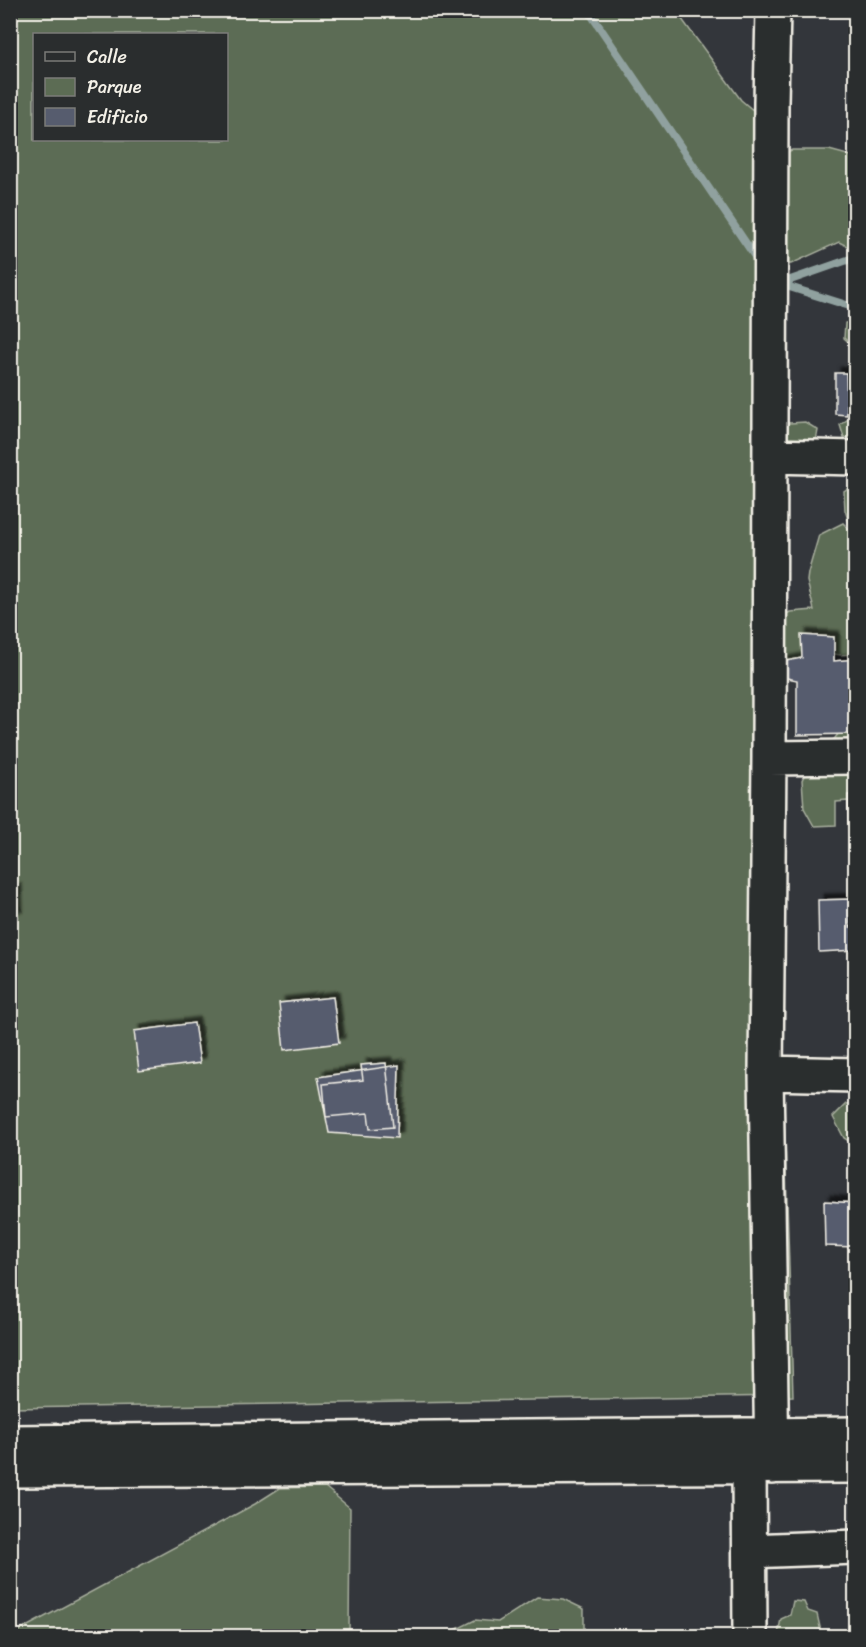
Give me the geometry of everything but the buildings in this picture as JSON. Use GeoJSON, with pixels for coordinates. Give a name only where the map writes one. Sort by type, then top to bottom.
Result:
{"type":"FeatureCollection","features":[{"type":"Feature","properties":{"kind":"street"},"geometry":{"type":"LineString","coordinates":[[750,1636],[750,1551],[760,1467],[771,1435],[766,1073],[773,10]]}},
{"type":"Feature","properties":{"kind":"street"},"geometry":{"type":"LineString","coordinates":[[770,456],[855,458]]}},
{"type":"Feature","properties":{"kind":"street"},"geometry":{"type":"LineString","coordinates":[[769,758],[855,757]]}},
{"type":"Feature","properties":{"kind":"street"},"geometry":{"type":"LineString","coordinates":[[766,1073],[855,1075]]}},
{"type":"Feature","properties":{"kind":"street"},"geometry":{"type":"LineString","coordinates":[[10,1442],[855,1434]]}},
{"type":"Feature","properties":{"kind":"street"},"geometry":{"type":"LineString","coordinates":[[10,1470],[855,1466]]}},
{"type":"Feature","properties":{"kind":"street"},"geometry":{"type":"LineString","coordinates":[[750,1551],[855,1547]]}},
{"type":"Feature","properties":{"kind":"green space"},"geometry":{"type":"Polygon","coordinates":[[[10,11],[676,11],[741,100],[762,118],[768,160],[792,150],[829,150],[855,157],[855,250],[839,242],[791,264],[758,261],[776,621],[790,612],[814,610],[807,581],[819,535],[843,523],[852,532],[845,510],[844,491],[856,483],[855,654],[840,655],[819,651],[794,678],[770,649],[793,1396],[11,1408],[10,11]]]}},
{"type":"Feature","properties":{"kind":"green space"},"geometry":{"type":"Polygon","coordinates":[[[856,321],[855,348],[844,338],[845,323],[856,321]]]}},
{"type":"Feature","properties":{"kind":"green space"},"geometry":{"type":"Polygon","coordinates":[[[855,414],[855,437],[844,438],[840,425],[855,414]]]}},
{"type":"Feature","properties":{"kind":"green space"},"geometry":{"type":"Polygon","coordinates":[[[777,421],[805,422],[818,430],[816,441],[783,440],[777,421]]]}},
{"type":"Feature","properties":{"kind":"green space"},"geometry":{"type":"Polygon","coordinates":[[[855,714],[855,804],[848,801],[836,802],[836,825],[814,826],[804,808],[802,780],[814,754],[835,738],[855,714]]]}},
{"type":"Feature","properties":{"kind":"green space"},"geometry":{"type":"Polygon","coordinates":[[[856,1103],[855,1145],[844,1138],[833,1117],[846,1104],[856,1103]]]}},
{"type":"Feature","properties":{"kind":"green space"},"geometry":{"type":"Polygon","coordinates":[[[325,1487],[350,1508],[349,1636],[11,1636],[255,1504],[280,1488],[325,1487]]]}},
{"type":"Feature","properties":{"kind":"green space"},"geometry":{"type":"Polygon","coordinates":[[[537,1597],[563,1599],[584,1609],[584,1636],[446,1636],[475,1620],[498,1622],[537,1597]]]}},
{"type":"Feature","properties":{"kind":"green space"},"geometry":{"type":"Polygon","coordinates":[[[793,1601],[804,1602],[808,1611],[817,1614],[822,1636],[767,1636],[778,1634],[781,1619],[790,1615],[793,1601]]]}},
{"type":"Feature","properties":{"kind":"waterway"},"geometry":{"type":"LineString","coordinates":[[588,10],[758,261]]}},
{"type":"Feature","properties":{"kind":"waterway"},"geometry":{"type":"LineString","coordinates":[[779,284],[856,257]]}},
{"type":"Feature","properties":{"kind":"waterway"},"geometry":{"type":"LineString","coordinates":[[780,284],[856,308]]}}]}
